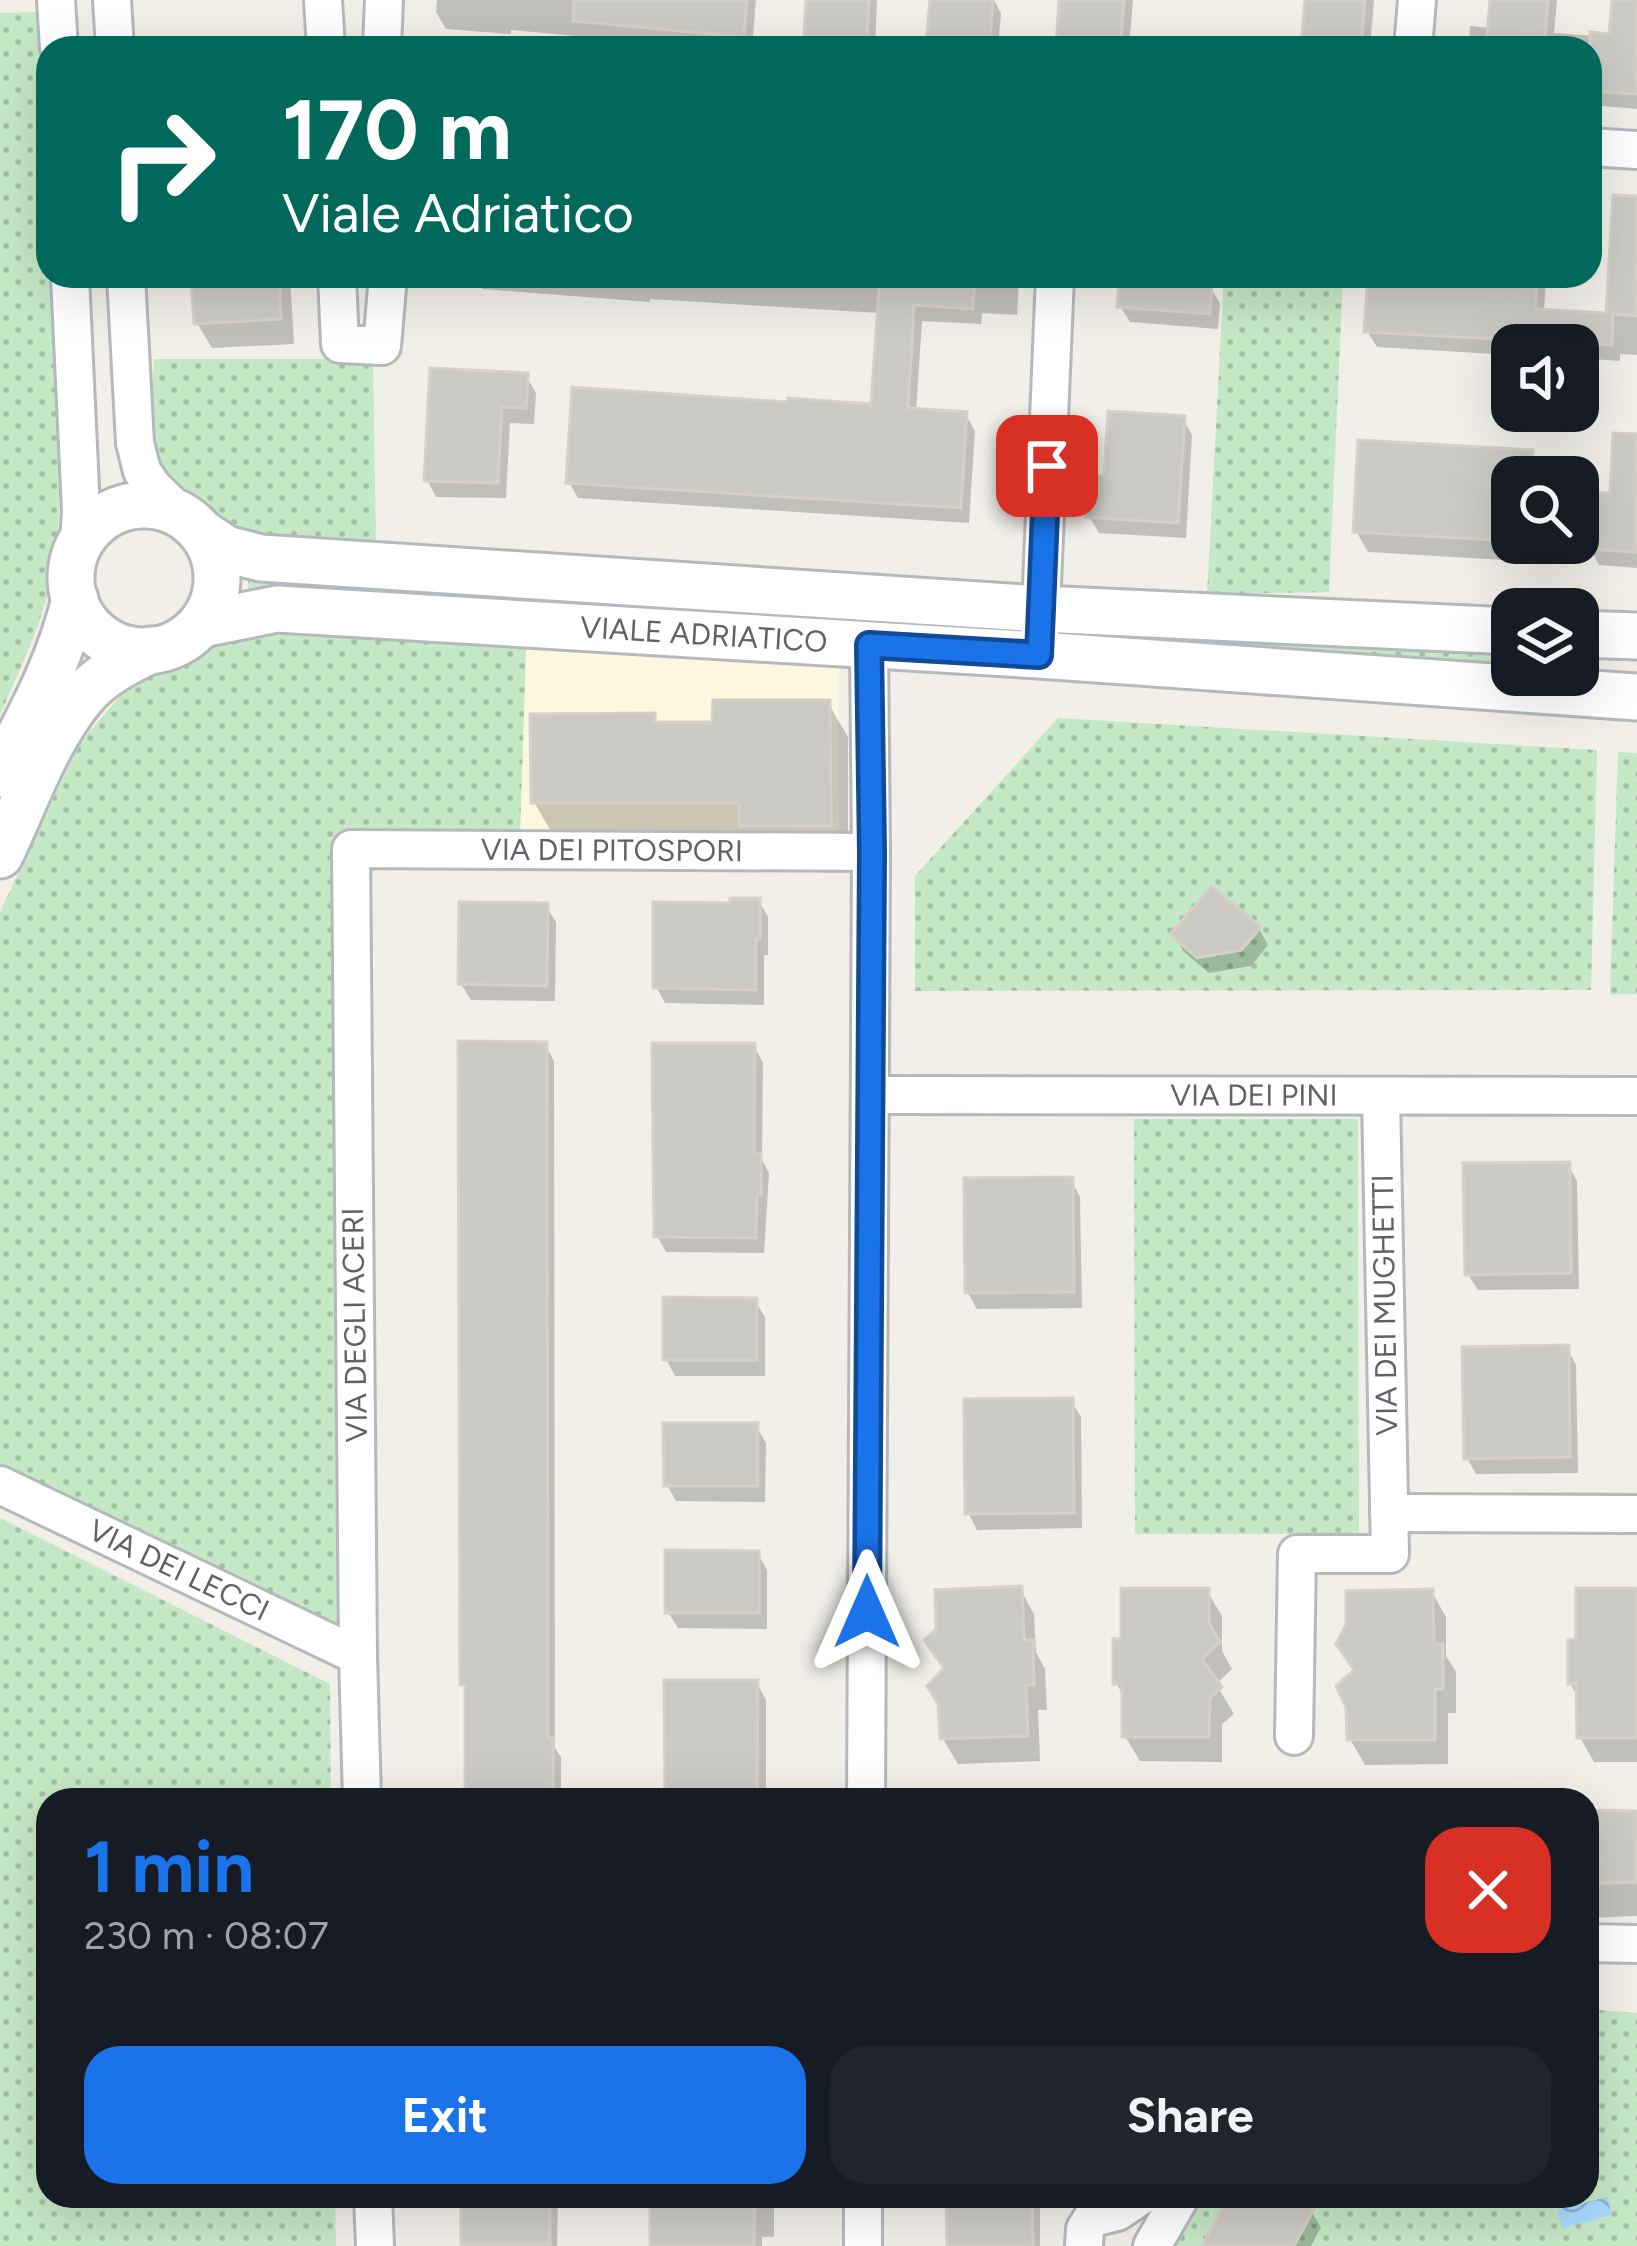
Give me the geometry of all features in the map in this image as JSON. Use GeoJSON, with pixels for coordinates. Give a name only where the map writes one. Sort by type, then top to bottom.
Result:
{"type":"FeatureCollection","features":[{"type":"Feature","properties":{"kind":"street"},"geometry":{"type":"LineString","coordinates":[[56,0],[58,36]]}},
{"type":"Feature","properties":{"kind":"street"},"geometry":{"type":"LineString","coordinates":[[112,0],[114,36]]}},
{"type":"Feature","properties":{"kind":"street"},"geometry":{"type":"LineString","coordinates":[[323,0],[325,36]]}},
{"type":"Feature","properties":{"kind":"street"},"geometry":{"type":"LineString","coordinates":[[382,36],[384,0]]}},
{"type":"Feature","properties":{"kind":"street"},"geometry":{"type":"LineString","coordinates":[[1414,36],[1417,0]]}},
{"type":"Feature","properties":{"kind":"street"},"geometry":{"type":"LineString","coordinates":[[1602,148],[1637,150]]}},
{"type":"Feature","properties":{"kind":"street"},"geometry":{"type":"LineString","coordinates":[[71,288],[81,510],[71,590],[80,613],[104,639],[126,649],[162,650],[184,640],[202,624],[218,579],[213,555],[193,525],[142,471],[135,443],[128,288]]}},
{"type":"Feature","properties":{"kind":"street"},"geometry":{"type":"LineString","coordinates":[[338,288],[340,344],[382,346],[387,288]]}},
{"type":"Feature","properties":{"kind":"street"},"geometry":{"type":"LineString","coordinates":[[1039,655],[1054,288]]}},
{"type":"Feature","properties":{"kind":"street"},"geometry":{"type":"LineString","coordinates":[[79,543],[94,524],[114,511],[138,505],[161,507],[193,525]]}},
{"type":"Feature","properties":{"kind":"street","name":"VIALE ADRIATICO"},"geometry":{"type":"LineString","coordinates":[[193,525],[226,549],[261,558],[1041,608],[1491,630]]}},
{"type":"Feature","properties":{"kind":"street"},"geometry":{"type":"LineString","coordinates":[[0,774],[51,676],[75,599]]}},
{"type":"Feature","properties":{"kind":"street","name":"VIALE ADRIATICO"},"geometry":{"type":"LineString","coordinates":[[202,624],[278,609],[1039,655],[1637,698]]}},
{"type":"Feature","properties":{"kind":"street"},"geometry":{"type":"LineString","coordinates":[[1599,635],[1637,636]]}},
{"type":"Feature","properties":{"kind":"street"},"geometry":{"type":"LineString","coordinates":[[866,1788],[869,645]]}},
{"type":"Feature","properties":{"kind":"street"},"geometry":{"type":"LineString","coordinates":[[0,855],[55,740],[82,697],[101,679],[151,650]]}},
{"type":"Feature","properties":{"kind":"street","name":"VIA DEI PITOSPORI"},"geometry":{"type":"LineString","coordinates":[[351,850],[872,852]]}},
{"type":"Feature","properties":{"kind":"street","name":"VIA DEGLI ACERI"},"geometry":{"type":"LineString","coordinates":[[351,850],[362,1788]]}},
{"type":"Feature","properties":{"kind":"street","name":"VIA DEI PINI"},"geometry":{"type":"LineString","coordinates":[[870,1095],[1637,1096]]}},
{"type":"Feature","properties":{"kind":"street","name":"VIA DEI MUGHETTI"},"geometry":{"type":"LineString","coordinates":[[1294,1736],[1297,1555],[1390,1554],[1381,1097]]}},
{"type":"Feature","properties":{"kind":"street","name":"VIA DEI LECCI"},"geometry":{"type":"LineString","coordinates":[[0,1485],[358,1656]]}},
{"type":"Feature","properties":{"kind":"street"},"geometry":{"type":"LineString","coordinates":[[1389,1513],[1637,1514]]}},
{"type":"Feature","properties":{"kind":"street"},"geometry":{"type":"LineString","coordinates":[[1599,1943],[1637,1944]]}},
{"type":"Feature","properties":{"kind":"street"},"geometry":{"type":"LineString","coordinates":[[374,2208],[375,2246]]}},
{"type":"Feature","properties":{"kind":"street"},"geometry":{"type":"LineString","coordinates":[[862,2246],[863,2208]]}},
{"type":"Feature","properties":{"kind":"street"},"geometry":{"type":"LineString","coordinates":[[1084,2246],[1092,2218],[1123,2208]]}},
{"type":"Feature","properties":{"kind":"street"},"geometry":{"type":"LineString","coordinates":[[1152,2246],[1174,2208]]}},
{"type":"Feature","properties":{"kind":"shaded area"},"geometry":{"type":"Polygon","coordinates":[[[526,648],[838,664],[839,832],[520,836],[526,648]]]}},
{"type":"Feature","properties":{"kind":"green space"},"geometry":{"type":"Polygon","coordinates":[[[38,12],[44,33],[36,36],[36,288],[54,288],[61,477],[48,593],[0,715],[0,13],[38,12]]]}},
{"type":"Feature","properties":{"kind":"green space"},"geometry":{"type":"Polygon","coordinates":[[[1223,288],[1342,288],[1329,592],[1207,594],[1223,288]]]}},
{"type":"Feature","properties":{"kind":"green space"},"geometry":{"type":"Polygon","coordinates":[[[154,359],[373,359],[376,543],[284,543],[238,537],[207,519],[156,458],[151,412],[154,359]]]}},
{"type":"Feature","properties":{"kind":"green space"},"geometry":{"type":"Polygon","coordinates":[[[248,581],[1010,623],[1009,638],[249,594],[248,581]]]}},
{"type":"Feature","properties":{"kind":"green space"},"geometry":{"type":"Polygon","coordinates":[[[1064,627],[1491,654],[1491,671],[1063,641],[1064,627]]]}},
{"type":"Feature","properties":{"kind":"green space"},"geometry":{"type":"Polygon","coordinates":[[[263,629],[526,648],[520,836],[332,837],[337,1629],[0,1465],[0,912],[78,745],[123,693],[167,659],[263,629]]]}},
{"type":"Feature","properties":{"kind":"green space"},"geometry":{"type":"Polygon","coordinates":[[[1058,718],[1597,750],[1591,990],[915,991],[915,876],[1058,718]]]}},
{"type":"Feature","properties":{"kind":"green space"},"geometry":{"type":"Polygon","coordinates":[[[1618,752],[1637,753],[1637,994],[1610,994],[1618,752]]]}},
{"type":"Feature","properties":{"kind":"green space"},"geometry":{"type":"Polygon","coordinates":[[[1134,1119],[1358,1119],[1359,1534],[1135,1534],[1134,1119]]]}},
{"type":"Feature","properties":{"kind":"green space"},"geometry":{"type":"Polygon","coordinates":[[[0,1518],[330,1684],[331,1788],[36,1788],[36,2208],[335,2208],[336,2246],[0,2246],[0,1518]]]}},
{"type":"Feature","properties":{"kind":"green space"},"geometry":{"type":"Polygon","coordinates":[[[1599,2010],[1637,2013],[1637,2246],[1170,2246],[1192,2208],[1599,2208],[1599,2010]]]}},
{"type":"Feature","properties":{"kind":"water"},"geometry":{"type":"Polygon","coordinates":[[[1607,2197],[1612,2215],[1562,2228],[1557,2210],[1599,2208],[1599,2199],[1607,2197]]]}},
{"type":"Feature","properties":{"kind":"building"},"geometry":{"type":"Polygon","coordinates":[[[574,0],[747,0],[744,36],[573,21],[574,0]]]}},
{"type":"Feature","properties":{"kind":"building"},"geometry":{"type":"Polygon","coordinates":[[[806,0],[869,0],[867,36],[804,36],[806,0]]]}},
{"type":"Feature","properties":{"kind":"building"},"geometry":{"type":"Polygon","coordinates":[[[930,0],[993,0],[990,36],[927,36],[930,0]]]}},
{"type":"Feature","properties":{"kind":"building"},"geometry":{"type":"Polygon","coordinates":[[[1059,0],[1124,0],[1121,36],[1057,36],[1059,0]]]}},
{"type":"Feature","properties":{"kind":"building"},"geometry":{"type":"Polygon","coordinates":[[[1305,0],[1365,0],[1362,36],[1302,36],[1305,0]]]}},
{"type":"Feature","properties":{"kind":"building"},"geometry":{"type":"Polygon","coordinates":[[[1490,0],[1548,0],[1545,36],[1487,36],[1490,0]]]}},
{"type":"Feature","properties":{"kind":"building"},"geometry":{"type":"Polygon","coordinates":[[[1612,0],[1637,0],[1637,94],[1602,92],[1602,36],[1590,36],[1590,32],[1609,34],[1612,0]]]}},
{"type":"Feature","properties":{"kind":"building"},"geometry":{"type":"Polygon","coordinates":[[[1613,195],[1637,196],[1637,316],[1613,314],[1612,345],[1599,344],[1599,324],[1491,324],[1491,339],[1364,332],[1367,288],[1536,288],[1535,309],[1606,313],[1613,195]]]}},
{"type":"Feature","properties":{"kind":"building"},"geometry":{"type":"Polygon","coordinates":[[[192,288],[280,288],[281,319],[194,324],[192,288]]]}},
{"type":"Feature","properties":{"kind":"building"},"geometry":{"type":"Polygon","coordinates":[[[879,288],[974,288],[973,309],[914,305],[908,408],[967,412],[961,508],[566,483],[572,387],[871,404],[879,288]]]}},
{"type":"Feature","properties":{"kind":"building"},"geometry":{"type":"Polygon","coordinates":[[[1118,288],[1212,288],[1210,314],[1117,307],[1118,288]]]}},
{"type":"Feature","properties":{"kind":"building"},"geometry":{"type":"Polygon","coordinates":[[[430,368],[528,373],[526,408],[502,407],[498,483],[424,481],[430,368]]]}},
{"type":"Feature","properties":{"kind":"building"},"geometry":{"type":"Polygon","coordinates":[[[1108,411],[1185,416],[1178,523],[1086,517],[1089,475],[1104,476],[1108,411]]]}},
{"type":"Feature","properties":{"kind":"building"},"geometry":{"type":"Polygon","coordinates":[[[1613,433],[1637,434],[1637,552],[1599,550],[1599,492],[1610,493],[1613,433]]]}},
{"type":"Feature","properties":{"kind":"building"},"geometry":{"type":"Polygon","coordinates":[[[1358,440],[1533,450],[1533,456],[1491,456],[1491,540],[1353,532],[1358,440]]]}},
{"type":"Feature","properties":{"kind":"building"},"geometry":{"type":"Polygon","coordinates":[[[713,700],[830,700],[831,826],[739,826],[739,803],[531,803],[530,714],[655,713],[655,722],[712,722],[713,700]]]}},
{"type":"Feature","properties":{"kind":"building"},"geometry":{"type":"Polygon","coordinates":[[[1212,886],[1261,927],[1241,950],[1197,958],[1170,934],[1212,886]]]}},
{"type":"Feature","properties":{"kind":"building"},"geometry":{"type":"Polygon","coordinates":[[[730,898],[760,898],[756,990],[653,988],[653,902],[730,903],[730,898]]]}},
{"type":"Feature","properties":{"kind":"building"},"geometry":{"type":"Polygon","coordinates":[[[459,902],[548,903],[547,986],[458,984],[459,902]]]}},
{"type":"Feature","properties":{"kind":"building"},"geometry":{"type":"Polygon","coordinates":[[[458,1041],[547,1042],[548,1738],[553,1738],[553,1788],[465,1788],[465,1685],[460,1685],[458,1041]]]}},
{"type":"Feature","properties":{"kind":"building"},"geometry":{"type":"Polygon","coordinates":[[[652,1043],[755,1043],[754,1153],[761,1154],[756,1238],[654,1237],[652,1043]]]}},
{"type":"Feature","properties":{"kind":"building"},"geometry":{"type":"Polygon","coordinates":[[[1570,1162],[1571,1273],[1465,1275],[1463,1163],[1570,1162]]]}},
{"type":"Feature","properties":{"kind":"building"},"geometry":{"type":"Polygon","coordinates":[[[1073,1177],[1074,1292],[965,1293],[964,1178],[1073,1177]]]}},
{"type":"Feature","properties":{"kind":"building"},"geometry":{"type":"Polygon","coordinates":[[[663,1297],[757,1298],[757,1360],[663,1360],[663,1297]]]}},
{"type":"Feature","properties":{"kind":"building"},"geometry":{"type":"Polygon","coordinates":[[[1569,1345],[1570,1457],[1464,1459],[1462,1347],[1569,1345]]]}},
{"type":"Feature","properties":{"kind":"building"},"geometry":{"type":"Polygon","coordinates":[[[1073,1398],[1074,1513],[965,1514],[964,1399],[1073,1398]]]}},
{"type":"Feature","properties":{"kind":"building"},"geometry":{"type":"Polygon","coordinates":[[[663,1423],[758,1423],[758,1486],[664,1486],[663,1423]]]}},
{"type":"Feature","properties":{"kind":"building"},"geometry":{"type":"Polygon","coordinates":[[[665,1550],[759,1551],[759,1613],[665,1613],[665,1550]]]}},
{"type":"Feature","properties":{"kind":"building"},"geometry":{"type":"Polygon","coordinates":[[[1022,1586],[1024,1640],[1033,1640],[1034,1685],[1026,1685],[1028,1736],[940,1739],[938,1704],[927,1686],[944,1668],[924,1640],[936,1629],[935,1590],[1022,1586]]]}},
{"type":"Feature","properties":{"kind":"building"},"geometry":{"type":"Polygon","coordinates":[[[1121,1588],[1209,1588],[1209,1623],[1220,1642],[1202,1659],[1222,1687],[1210,1698],[1209,1737],[1122,1737],[1122,1684],[1113,1684],[1113,1639],[1121,1639],[1121,1588]]]}},
{"type":"Feature","properties":{"kind":"building"},"geometry":{"type":"Polygon","coordinates":[[[1576,1588],[1637,1588],[1637,1738],[1577,1738],[1576,1684],[1568,1684],[1568,1640],[1576,1639],[1576,1588]]]}},
{"type":"Feature","properties":{"kind":"building"},"geometry":{"type":"Polygon","coordinates":[[[1433,1589],[1434,1644],[1443,1644],[1443,1689],[1435,1689],[1435,1740],[1347,1740],[1346,1707],[1336,1686],[1354,1670],[1336,1644],[1346,1625],[1346,1591],[1433,1589]]]}},
{"type":"Feature","properties":{"kind":"building"},"geometry":{"type":"Polygon","coordinates":[[[664,1680],[758,1680],[757,1788],[665,1788],[664,1680]]]}},
{"type":"Feature","properties":{"kind":"building"},"geometry":{"type":"Polygon","coordinates":[[[1599,1810],[1637,1811],[1637,1882],[1599,1884],[1599,1810]]]}},
{"type":"Feature","properties":{"kind":"building"},"geometry":{"type":"Polygon","coordinates":[[[461,2208],[550,2208],[550,2244],[461,2244],[461,2208]]]}},
{"type":"Feature","properties":{"kind":"building"},"geometry":{"type":"Polygon","coordinates":[[[650,2208],[755,2208],[754,2246],[650,2246],[650,2208]]]}},
{"type":"Feature","properties":{"kind":"building"},"geometry":{"type":"Polygon","coordinates":[[[946,2208],[1032,2208],[1033,2246],[947,2246],[946,2208]]]}},
{"type":"Feature","properties":{"kind":"building"},"geometry":{"type":"Polygon","coordinates":[[[1222,2208],[1314,2209],[1294,2246],[1202,2246],[1222,2208]]]}},
{"type":"Feature","properties":{"kind":"route"},"geometry":{"type":"LineString","coordinates":[[867,1612],[869,645],[1039,655],[1047,466]]}}]}
